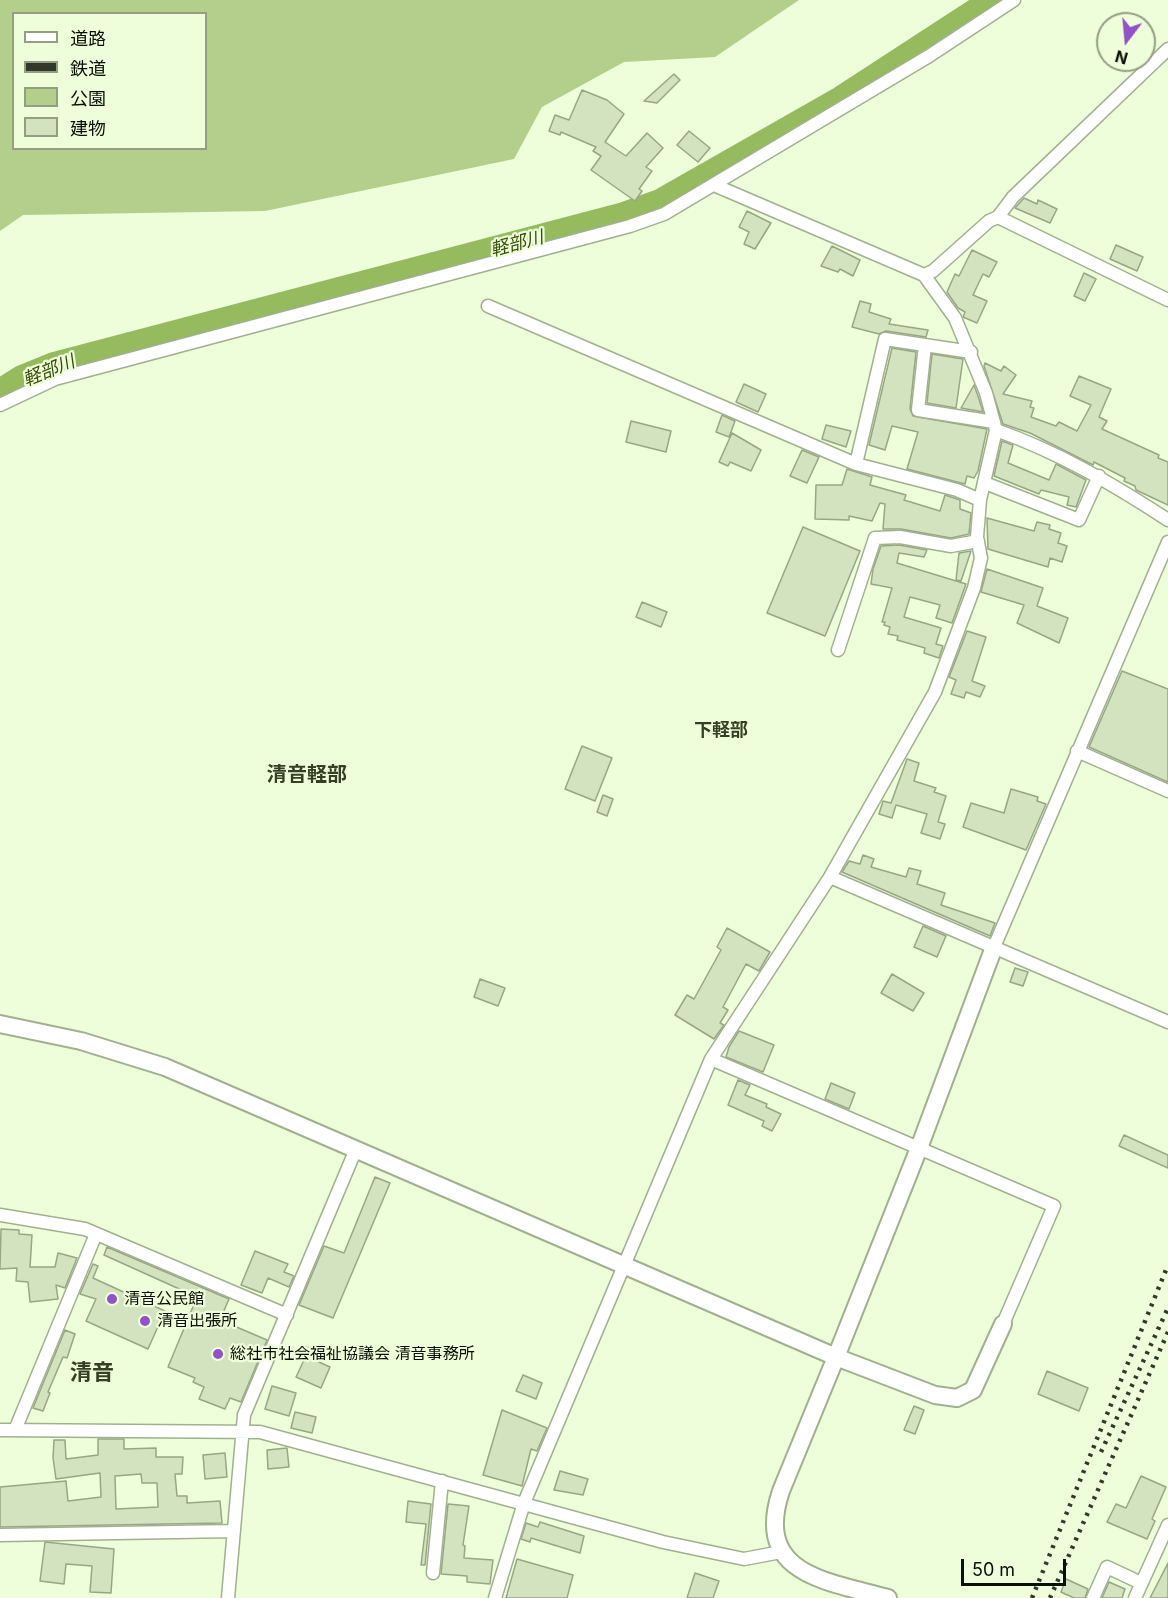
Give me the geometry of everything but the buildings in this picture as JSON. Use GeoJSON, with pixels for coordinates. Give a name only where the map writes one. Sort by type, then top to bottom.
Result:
{"type":"FeatureCollection","features":[{"type":"Feature","properties":{"kind":"street"},"geometry":{"type":"LineString","coordinates":[[0,405],[55,379],[630,226],[664,214],[929,56],[1014,0]]}},
{"type":"Feature","properties":{"kind":"street"},"geometry":{"type":"LineString","coordinates":[[924,275],[933,271],[989,221],[998,217],[1013,197],[1166,53]]}},
{"type":"Feature","properties":{"kind":"street"},"geometry":{"type":"LineString","coordinates":[[495,1598],[524,1503],[711,1059],[830,878],[935,692],[974,588],[981,558],[978,541],[980,500],[995,426],[971,352],[955,318],[924,275],[714,185]]}},
{"type":"Feature","properties":{"kind":"street"},"geometry":{"type":"LineString","coordinates":[[998,217],[1168,300]]}},
{"type":"Feature","properties":{"kind":"street"},"geometry":{"type":"LineString","coordinates":[[488,306],[856,464],[957,490],[980,500]]}},
{"type":"Feature","properties":{"kind":"street"},"geometry":{"type":"LineString","coordinates":[[856,464],[885,339],[971,352]]}},
{"type":"Feature","properties":{"kind":"street"},"geometry":{"type":"LineString","coordinates":[[926,345],[918,410],[995,426],[1099,476],[1168,520]]}},
{"type":"Feature","properties":{"kind":"street"},"geometry":{"type":"LineString","coordinates":[[984,483],[1079,520],[1099,476]]}},
{"type":"Feature","properties":{"kind":"street"},"geometry":{"type":"LineString","coordinates":[[838,650],[875,538],[900,537],[951,546],[978,541]]}},
{"type":"Feature","properties":{"kind":"street"},"geometry":{"type":"LineString","coordinates":[[888,1598],[807,1575],[781,1552],[775,1538],[774,1512],[919,1148],[994,947],[1168,542]]}},
{"type":"Feature","properties":{"kind":"street"},"geometry":{"type":"LineString","coordinates":[[1077,752],[1168,791]]}},
{"type":"Feature","properties":{"kind":"street"},"geometry":{"type":"LineString","coordinates":[[830,878],[1168,1022]]}},
{"type":"Feature","properties":{"kind":"street"},"geometry":{"type":"LineString","coordinates":[[0,1024],[81,1041],[165,1067],[836,1357],[935,1395],[957,1398],[973,1390],[1054,1206],[711,1059]]}},
{"type":"Feature","properties":{"kind":"street"},"geometry":{"type":"LineString","coordinates":[[228,1598],[244,1415],[356,1149]]}},
{"type":"Feature","properties":{"kind":"street"},"geometry":{"type":"LineString","coordinates":[[0,1215],[96,1234],[287,1315]]}},
{"type":"Feature","properties":{"kind":"street"},"geometry":{"type":"LineString","coordinates":[[15,1430],[96,1234]]}},
{"type":"Feature","properties":{"kind":"street"},"geometry":{"type":"LineString","coordinates":[[0,1430],[243,1430],[260,1432],[663,1542],[751,1560],[781,1552]]}},
{"type":"Feature","properties":{"kind":"street"},"geometry":{"type":"LineString","coordinates":[[433,1573],[442,1480]]}},
{"type":"Feature","properties":{"kind":"street"},"geometry":{"type":"LineString","coordinates":[[1135,1598],[1168,1525]]}},
{"type":"Feature","properties":{"kind":"street"},"geometry":{"type":"LineString","coordinates":[[0,1535],[234,1531]]}},
{"type":"Feature","properties":{"kind":"street"},"geometry":{"type":"LineString","coordinates":[[1093,1598],[1107,1567],[1142,1583]]}},
{"type":"Feature","properties":{"kind":"green space"},"geometry":{"type":"Polygon","coordinates":[[[0,0],[799,0],[715,57],[624,62],[542,107],[514,159],[265,211],[23,215],[0,231],[0,0]]]}},
{"type":"Feature","properties":{"kind":"waterway","name":"軽部川"},"geometry":{"type":"LineString","coordinates":[[0,392],[22,378],[54,365],[624,215],[660,202],[841,99],[993,0]]}},
{"type":"Feature","properties":{"kind":"railway"},"geometry":{"type":"LineString","coordinates":[[1032,1598],[1168,1265]]}},
{"type":"Feature","properties":{"kind":"railway"},"geometry":{"type":"LineString","coordinates":[[1101,1452],[1168,1308]]}},
{"type":"Feature","properties":{"kind":"railway"},"geometry":{"type":"LineString","coordinates":[[1050,1598],[1168,1332]]}},
{"type":"Feature","properties":{"kind":"place","name":"清音公民館"},"geometry":{"type":"Point","coordinates":[112,1299]}},
{"type":"Feature","properties":{"kind":"place","name":"清音出張所"},"geometry":{"type":"Point","coordinates":[145,1321]}},
{"type":"Feature","properties":{"kind":"place","name":"総社市社会福祉協議会 清音事務所"},"geometry":{"type":"Point","coordinates":[218,1354]}},
{"type":"Feature","properties":{"kind":"district","name":"下軽部"},"geometry":{"type":"Point","coordinates":[721,731]}},
{"type":"Feature","properties":{"kind":"district","name":"清音軽部"},"geometry":{"type":"Point","coordinates":[307,775]}},
{"type":"Feature","properties":{"kind":"district","name":"清音"},"geometry":{"type":"Point","coordinates":[92,1373]}}]}
